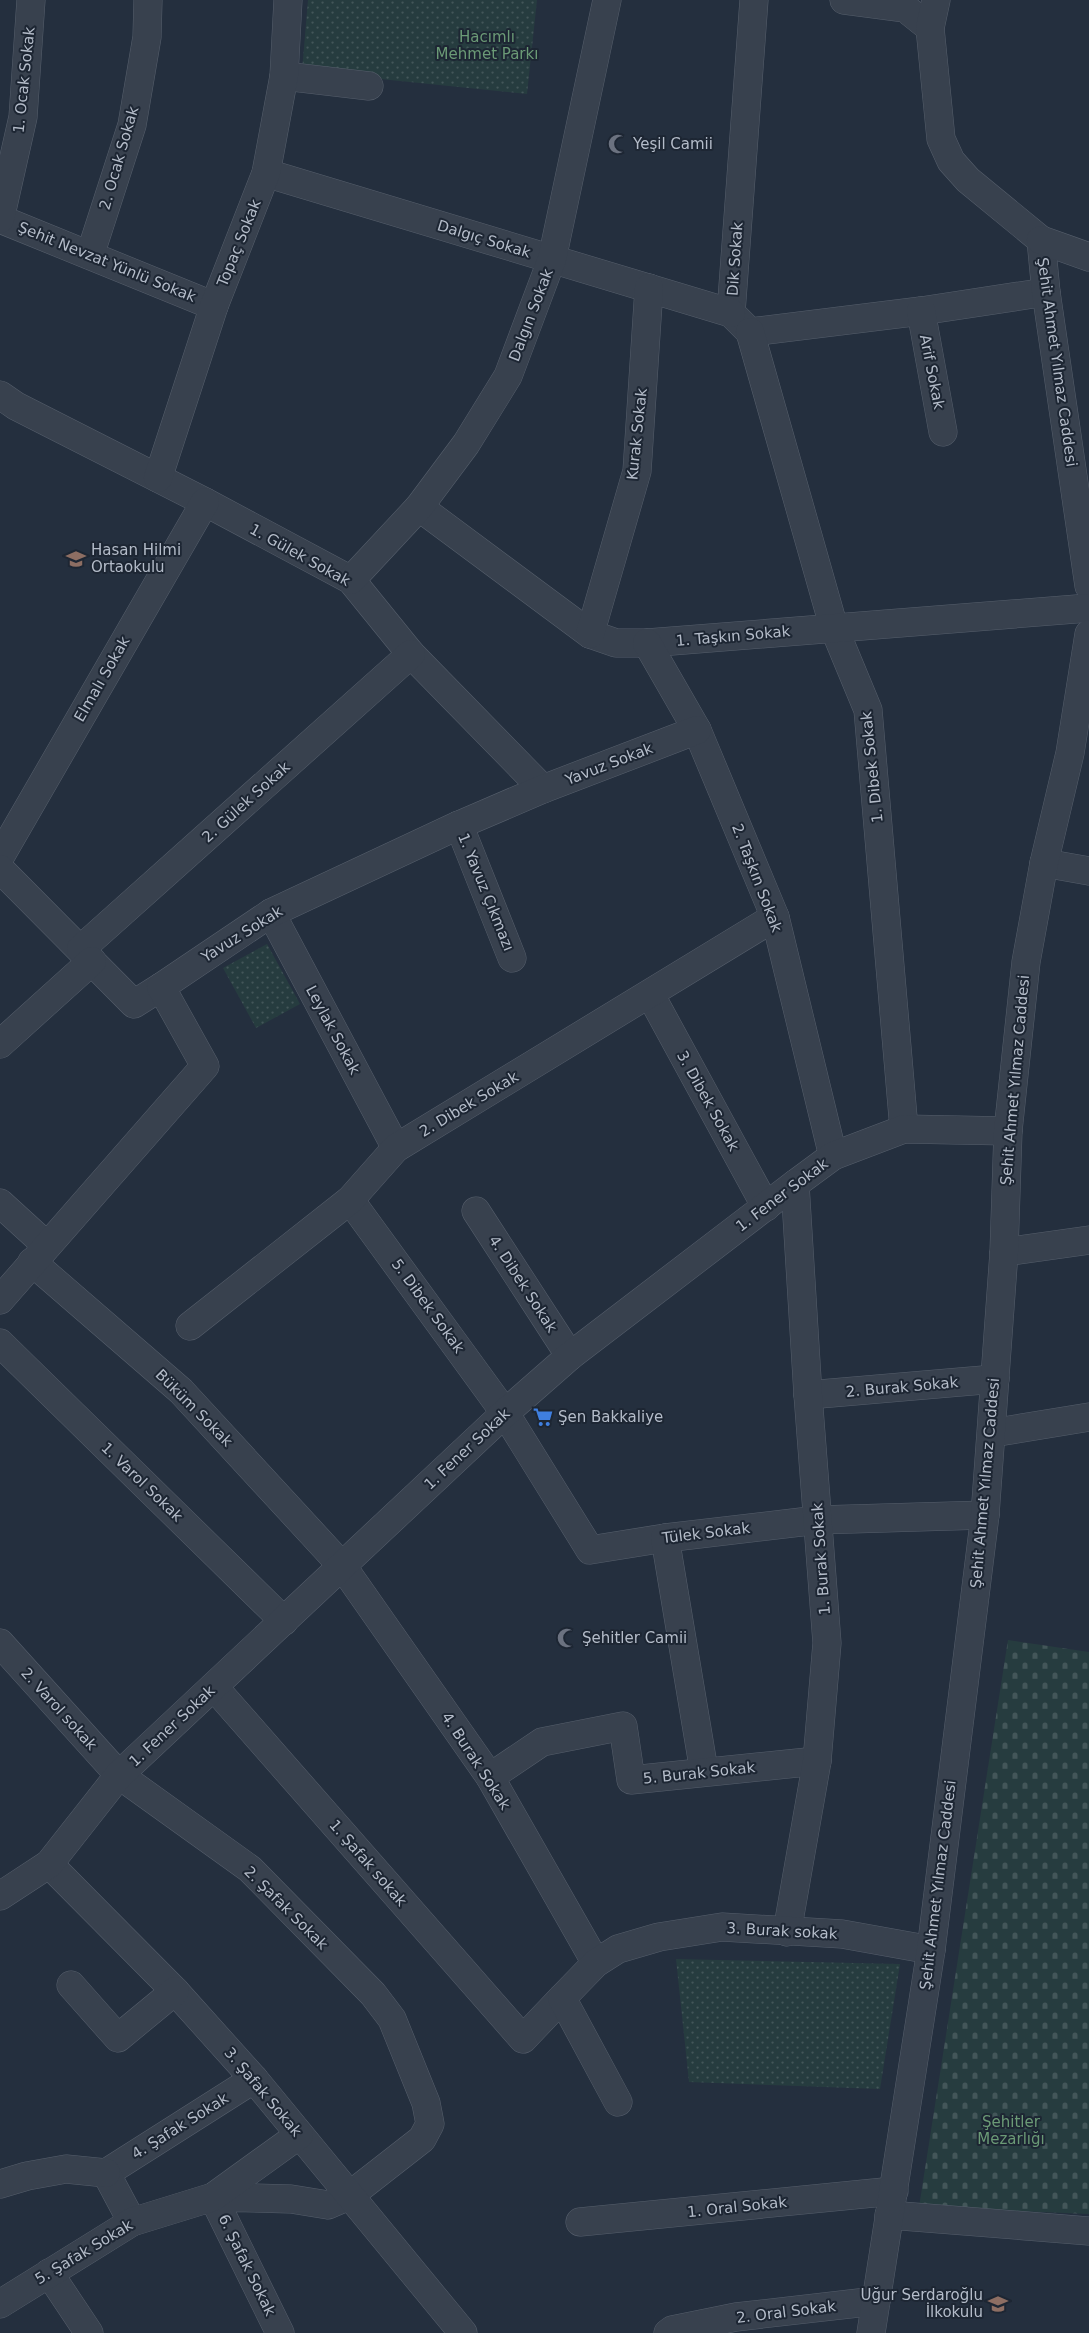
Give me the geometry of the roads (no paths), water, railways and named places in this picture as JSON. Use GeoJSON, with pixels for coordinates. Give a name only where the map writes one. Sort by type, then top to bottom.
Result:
{"type":"FeatureCollection","features":[{"type":"Feature","properties":{"kind":"street","name":"1. Ocak Sokak"},"geometry":{"type":"LineString","coordinates":[[0,219],[23,117],[32,0]]}},
{"type":"Feature","properties":{"kind":"street","name":"2. Ocak Sokak"},"geometry":{"type":"LineString","coordinates":[[90,255],[132,125],[147,38],[148,0]]}},
{"type":"Feature","properties":{"kind":"street","name":"Topaç Sokak"},"geometry":{"type":"LineString","coordinates":[[158,478],[214,306],[266,173],[284,76],[288,0]]}},
{"type":"Feature","properties":{"kind":"street","name":"Dalgın Sokak"},"geometry":{"type":"LineString","coordinates":[[351,580],[419,507],[466,444],[508,376],[552,259],[607,0]]}},
{"type":"Feature","properties":{"kind":"street","name":"Dik Sokak"},"geometry":{"type":"LineString","coordinates":[[750,332],[731,313],[754,0]]}},
{"type":"Feature","properties":{"kind":"street"},"geometry":{"type":"LineString","coordinates":[[844,0],[905,8],[930,28]]}},
{"type":"Feature","properties":{"kind":"street","name":"Şehit Ahmet Yılmaz Caddesi"},"geometry":{"type":"LineString","coordinates":[[936,0],[930,28],[941,138],[951,161],[968,180],[1041,240],[1046,292],[1083,508],[1089,586]]}},
{"type":"Feature","properties":{"kind":"street"},"geometry":{"type":"LineString","coordinates":[[284,76],[369,86]]}},
{"type":"Feature","properties":{"kind":"street","name":"Dalgıç Sokak"},"geometry":{"type":"LineString","coordinates":[[266,173],[731,313]]}},
{"type":"Feature","properties":{"kind":"street","name":"Şehit Nevzat Yünlü Sokak"},"geometry":{"type":"LineString","coordinates":[[0,219],[214,306]]}},
{"type":"Feature","properties":{"kind":"street"},"geometry":{"type":"LineString","coordinates":[[1041,240],[1089,257]]}},
{"type":"Feature","properties":{"kind":"street","name":"Kurak Sokak"},"geometry":{"type":"LineString","coordinates":[[590,634],[637,471],[649,288]]}},
{"type":"Feature","properties":{"kind":"street"},"geometry":{"type":"LineString","coordinates":[[750,332],[921,311],[1046,292]]}},
{"type":"Feature","properties":{"kind":"street","name":"Arif Sokak"},"geometry":{"type":"LineString","coordinates":[[921,311],[943,432]]}},
{"type":"Feature","properties":{"kind":"street","name":"1. Dibek Sokak"},"geometry":{"type":"LineString","coordinates":[[750,332],[834,628],[868,710],[904,1129]]}},
{"type":"Feature","properties":{"kind":"street","name":"1. Gülek Sokak"},"geometry":{"type":"LineString","coordinates":[[0,395],[16,406],[205,502],[351,580],[411,654],[543,789]]}},
{"type":"Feature","properties":{"kind":"street","name":"Elmalı Sokak"},"geometry":{"type":"LineString","coordinates":[[0,857],[205,502]]}},
{"type":"Feature","properties":{"kind":"street","name":"1. Taşkın Sokak"},"geometry":{"type":"LineString","coordinates":[[419,507],[590,634],[616,643],[647,643],[1089,608]]}},
{"type":"Feature","properties":{"kind":"street","name":"Şehit Ahmet Yılmaz Caddesi"},"geometry":{"type":"LineString","coordinates":[[871,2333],[931,1950],[985,1515],[1004,1252],[1008,1131],[1026,962],[1044,863],[1070,753],[1087,664],[1089,634]]}},
{"type":"Feature","properties":{"kind":"street","name":"2. Taşkın Sokak"},"geometry":{"type":"LineString","coordinates":[[647,643],[698,730],[775,917],[833,1156]]}},
{"type":"Feature","properties":{"kind":"street","name":"2. Gülek Sokak"},"geometry":{"type":"LineString","coordinates":[[0,1044],[87,955],[411,654]]}},
{"type":"Feature","properties":{"kind":"street","name":"Yavuz Sokak"},"geometry":{"type":"LineString","coordinates":[[161,987],[271,913],[459,825],[543,789],[698,730]]}},
{"type":"Feature","properties":{"kind":"street","name":"1. Yavuz Çıkmazı"},"geometry":{"type":"LineString","coordinates":[[459,825],[512,958]]}},
{"type":"Feature","properties":{"kind":"street"},"geometry":{"type":"LineString","coordinates":[[1044,863],[1089,871]]}},
{"type":"Feature","properties":{"kind":"street"},"geometry":{"type":"LineString","coordinates":[[0,869],[134,1004],[161,987],[205,1066],[39,1253],[0,1300]]}},
{"type":"Feature","properties":{"kind":"street","name":"Leylak Sokak"},"geometry":{"type":"LineString","coordinates":[[271,913],[396,1148]]}},
{"type":"Feature","properties":{"kind":"street","name":"2. Dibek Sokak"},"geometry":{"type":"LineString","coordinates":[[190,1326],[350,1200],[396,1148],[775,917]]}},
{"type":"Feature","properties":{"kind":"street","name":"3. Dibek Sokak"},"geometry":{"type":"LineString","coordinates":[[650,994],[766,1207]]}},
{"type":"Feature","properties":{"kind":"street","name":"1. Fener Sokak"},"geometry":{"type":"LineString","coordinates":[[0,1896],[49,1864],[119,1775],[343,1567],[505,1413],[570,1356],[795,1184],[833,1156],[904,1129],[1008,1131]]}},
{"type":"Feature","properties":{"kind":"street","name":"1. Burak Sokak"},"geometry":{"type":"LineString","coordinates":[[787,1932],[818,1761],[827,1643],[808,1395],[795,1184]]}},
{"type":"Feature","properties":{"kind":"street","name":"5. Dibek Sokak"},"geometry":{"type":"LineString","coordinates":[[350,1200],[505,1413]]}},
{"type":"Feature","properties":{"kind":"street","name":"Büküm Sokak"},"geometry":{"type":"LineString","coordinates":[[0,1203],[39,1253],[181,1391],[343,1567]]}},
{"type":"Feature","properties":{"kind":"street","name":"4. Dibek Sokak"},"geometry":{"type":"LineString","coordinates":[[476,1211],[570,1356]]}},
{"type":"Feature","properties":{"kind":"street"},"geometry":{"type":"LineString","coordinates":[[1004,1252],[1089,1240]]}},
{"type":"Feature","properties":{"kind":"street","name":"1. Varol Sokak"},"geometry":{"type":"LineString","coordinates":[[0,1343],[284,1621]]}},
{"type":"Feature","properties":{"kind":"street","name":"2. Burak Sokak"},"geometry":{"type":"LineString","coordinates":[[808,1395],[995,1379]]}},
{"type":"Feature","properties":{"kind":"street","name":"Tülek Sokak"},"geometry":{"type":"LineString","coordinates":[[505,1413],[590,1550],[665,1538],[818,1520],[985,1515]]}},
{"type":"Feature","properties":{"kind":"street"},"geometry":{"type":"LineString","coordinates":[[992,1433],[1089,1417]]}},
{"type":"Feature","properties":{"kind":"street"},"geometry":{"type":"LineString","coordinates":[[665,1538],[704,1771]]}},
{"type":"Feature","properties":{"kind":"street","name":"4. Burak Sokak"},"geometry":{"type":"LineString","coordinates":[[343,1567],[490,1777],[596,1963]]}},
{"type":"Feature","properties":{"kind":"street","name":"2. Varol sokak"},"geometry":{"type":"LineString","coordinates":[[0,1643],[119,1775]]}},
{"type":"Feature","properties":{"kind":"street","name":"1. Şafak sokak"},"geometry":{"type":"LineString","coordinates":[[214,1687],[523,2039]]}},
{"type":"Feature","properties":{"kind":"street","name":"5. Burak Sokak"},"geometry":{"type":"LineString","coordinates":[[490,1777],[542,1742],[623,1726],[631,1780],[704,1771],[818,1761]]}},
{"type":"Feature","properties":{"kind":"street","name":"2. Şafak Sokak"},"geometry":{"type":"LineString","coordinates":[[119,1775],[250,1870],[373,1994],[392,2020],[426,2103],[430,2124],[422,2139],[349,2196],[328,2205],[291,2198],[213,2197]]}},
{"type":"Feature","properties":{"kind":"street","name":"3. Şafak Sokak"},"geometry":{"type":"LineString","coordinates":[[49,1864],[174,1991],[254,2079],[463,2333]]}},
{"type":"Feature","properties":{"kind":"street","name":"3. Burak sokak"},"geometry":{"type":"LineString","coordinates":[[523,2039],[596,1963],[618,1949],[659,1937],[722,1927],[842,1934],[931,1950]]}},
{"type":"Feature","properties":{"kind":"street"},"geometry":{"type":"LineString","coordinates":[[71,1985],[118,2038],[174,1991]]}},
{"type":"Feature","properties":{"kind":"street"},"geometry":{"type":"LineString","coordinates":[[562,1998],[618,2102]]}},
{"type":"Feature","properties":{"kind":"street","name":"4. Şafak Sokak"},"geometry":{"type":"LineString","coordinates":[[106,2173],[254,2079]]}},
{"type":"Feature","properties":{"kind":"street","name":"5. Şafak Sokak"},"geometry":{"type":"LineString","coordinates":[[0,2304],[132,2222],[213,2197],[299,2135]]}},
{"type":"Feature","properties":{"kind":"street"},"geometry":{"type":"LineString","coordinates":[[0,2184],[27,2176],[66,2170],[106,2173],[132,2222]]}},
{"type":"Feature","properties":{"kind":"street","name":"6. Şafak Sokak"},"geometry":{"type":"LineString","coordinates":[[213,2197],[280,2333]]}},
{"type":"Feature","properties":{"kind":"street","name":"1. Oral Sokak"},"geometry":{"type":"LineString","coordinates":[[580,2222],[892,2203],[1089,2231]]}},
{"type":"Feature","properties":{"kind":"street"},"geometry":{"type":"LineString","coordinates":[[49,2273],[89,2333]]}},
{"type":"Feature","properties":{"kind":"street","name":"2. Oral Sokak"},"geometry":{"type":"LineString","coordinates":[[668,2333],[672,2330],[736,2317],[876,2301]]}},
{"type":"Feature","properties":{"kind":"place","name":"Yeşil Camii"},"geometry":{"type":"Point","coordinates":[618,144]}},
{"type":"Feature","properties":{"kind":"place","name":"Hasan Hilmi Ortaokulu"},"geometry":{"type":"Point","coordinates":[76,559]}},
{"type":"Feature","properties":{"kind":"place","name":"Şen Bakkaliye"},"geometry":{"type":"Point","coordinates":[543,1417]}},
{"type":"Feature","properties":{"kind":"place","name":"Şehitler Camii"},"geometry":{"type":"Point","coordinates":[567,1638]}},
{"type":"Feature","properties":{"kind":"place","name":"Uğur Serdaroğlu İlkokulu"},"geometry":{"type":"Point","coordinates":[998,2304]}},
{"type":"Feature","properties":{"kind":"park label","name":"Hacımlı Mehmet Parkı"},"geometry":{"type":"Point","coordinates":[487,46]}},
{"type":"Feature","properties":{"kind":"park label","name":"Şehitler Mezarlığı"},"geometry":{"type":"Point","coordinates":[1011,2130]}}]}
